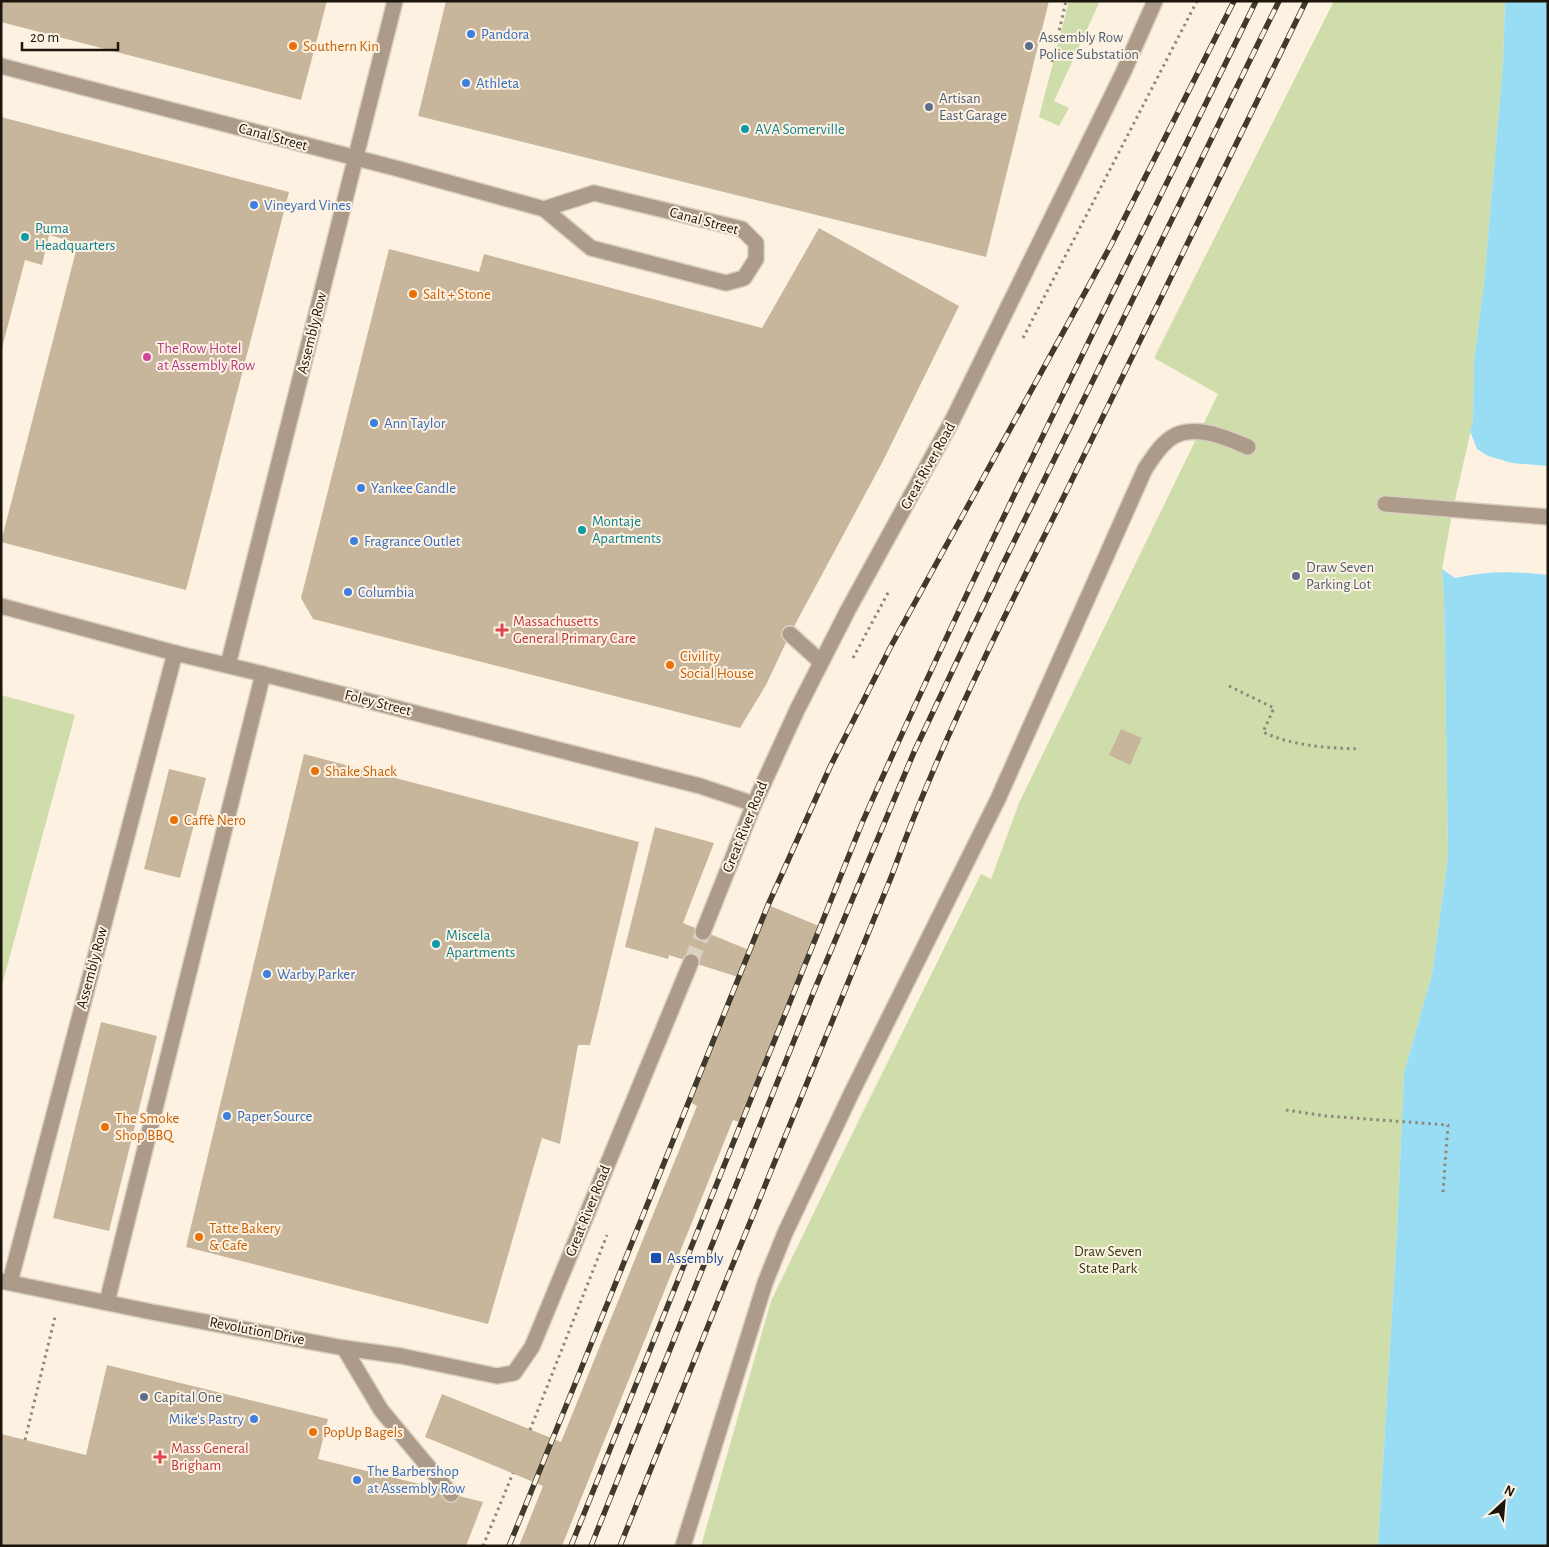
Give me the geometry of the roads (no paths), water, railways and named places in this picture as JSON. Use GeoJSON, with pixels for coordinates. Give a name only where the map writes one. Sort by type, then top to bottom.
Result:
{"type":"FeatureCollection","features":[{"type":"Feature","properties":{"kind":"street","name":"Assembly Row"},"geometry":{"type":"LineString","coordinates":[[228,665],[396,1]]}},
{"type":"Feature","properties":{"kind":"street","name":"Great River Road"},"geometry":{"type":"LineString","coordinates":[[703,932],[754,804],[821,662],[953,419],[1123,73],[1155,1]]}},
{"type":"Feature","properties":{"kind":"street","name":"Canal Street"},"geometry":{"type":"LineString","coordinates":[[1,66],[544,209],[591,248],[726,283],[744,278],[756,259],[756,243],[742,229],[594,193],[544,209]]}},
{"type":"Feature","properties":{"kind":"street"},"geometry":{"type":"LineString","coordinates":[[682,1546],[765,1283],[785,1233],[852,1092],[998,799],[1145,469],[1165,443],[1175,436],[1187,432],[1199,432],[1218,436],[1248,447]]}},
{"type":"Feature","properties":{"kind":"street"},"geometry":{"type":"LineString","coordinates":[[1385,504],[1548,517]]}},
{"type":"Feature","properties":{"kind":"street","name":"Foley Street"},"geometry":{"type":"LineString","coordinates":[[1,606],[175,653],[691,784],[754,804]]}},
{"type":"Feature","properties":{"kind":"street"},"geometry":{"type":"LineString","coordinates":[[790,634],[821,662]]}},
{"type":"Feature","properties":{"kind":"street","name":"Assembly Row"},"geometry":{"type":"LineString","coordinates":[[6,1281],[175,653]]}},
{"type":"Feature","properties":{"kind":"street"},"geometry":{"type":"LineString","coordinates":[[107,1302],[263,674]]}},
{"type":"Feature","properties":{"kind":"street","name":"Great River Road"},"geometry":{"type":"LineString","coordinates":[[514,1373],[532,1347],[691,962]]}},
{"type":"Feature","properties":{"kind":"street","name":"Revolution Drive"},"geometry":{"type":"LineString","coordinates":[[6,1281],[344,1348],[401,1356],[497,1376],[514,1373]]}},
{"type":"Feature","properties":{"kind":"street"},"geometry":{"type":"LineString","coordinates":[[344,1348],[382,1410],[451,1494]]}},
{"type":"Feature","properties":{"kind":"water"},"geometry":{"type":"Polygon","coordinates":[[[1505,1],[1548,1],[1548,466],[1512,463],[1488,456],[1477,449],[1470,431],[1473,421],[1474,361],[1484,283],[1503,64],[1505,1]]]}},
{"type":"Feature","properties":{"kind":"water"},"geometry":{"type":"Polygon","coordinates":[[[1442,569],[1455,578],[1501,572],[1548,575],[1548,1546],[1378,1546],[1397,1230],[1404,1073],[1432,974],[1448,857],[1442,569]]]}},
{"type":"Feature","properties":{"kind":"tunnel"},"geometry":{"type":"LineString","coordinates":[[691,962],[703,932]]}},
{"type":"Feature","properties":{"kind":"railway"},"geometry":{"type":"LineString","coordinates":[[509,1546],[768,905],[830,767],[890,648],[1111,245],[1234,1]]}},
{"type":"Feature","properties":{"kind":"railway"},"geometry":{"type":"LineString","coordinates":[[571,1546],[862,823],[1006,513],[1256,1]]}},
{"type":"Feature","properties":{"kind":"railway"},"geometry":{"type":"LineString","coordinates":[[591,1546],[814,991],[914,752],[1003,564],[1279,1]]}},
{"type":"Feature","properties":{"kind":"railway"},"geometry":{"type":"LineString","coordinates":[[620,1546],[952,727],[1306,1]]}},
{"type":"Feature","properties":{"kind":"place","name":"Pandora"},"geometry":{"type":"Point","coordinates":[471,34]}},
{"type":"Feature","properties":{"kind":"place","name":"Southern Kin"},"geometry":{"type":"Point","coordinates":[293,46]}},
{"type":"Feature","properties":{"kind":"place","name":"Assembly Row Police Substation"},"geometry":{"type":"Point","coordinates":[1029,46]}},
{"type":"Feature","properties":{"kind":"place","name":"Athleta"},"geometry":{"type":"Point","coordinates":[466,83]}},
{"type":"Feature","properties":{"kind":"place","name":"Artisan East Garage"},"geometry":{"type":"Point","coordinates":[929,107]}},
{"type":"Feature","properties":{"kind":"place","name":"AVA Somerville"},"geometry":{"type":"Point","coordinates":[745,129]}},
{"type":"Feature","properties":{"kind":"place","name":"Vineyard Vines"},"geometry":{"type":"Point","coordinates":[254,205]}},
{"type":"Feature","properties":{"kind":"place","name":"Puma Headquarters"},"geometry":{"type":"Point","coordinates":[25,237]}},
{"type":"Feature","properties":{"kind":"place","name":"Salt + Stone"},"geometry":{"type":"Point","coordinates":[413,294]}},
{"type":"Feature","properties":{"kind":"place","name":"The Row Hotel at Assembly Row"},"geometry":{"type":"Point","coordinates":[147,357]}},
{"type":"Feature","properties":{"kind":"place","name":"Ann Taylor"},"geometry":{"type":"Point","coordinates":[374,423]}},
{"type":"Feature","properties":{"kind":"place","name":"Yankee Candle"},"geometry":{"type":"Point","coordinates":[361,488]}},
{"type":"Feature","properties":{"kind":"place","name":"Montaje Apartments"},"geometry":{"type":"Point","coordinates":[582,530]}},
{"type":"Feature","properties":{"kind":"place","name":"Fragrance Outlet"},"geometry":{"type":"Point","coordinates":[354,541]}},
{"type":"Feature","properties":{"kind":"place","name":"Draw Seven Parking Lot"},"geometry":{"type":"Point","coordinates":[1296,576]}},
{"type":"Feature","properties":{"kind":"place","name":"Columbia"},"geometry":{"type":"Point","coordinates":[348,592]}},
{"type":"Feature","properties":{"kind":"place","name":"Massachusetts General Primary Care"},"geometry":{"type":"Point","coordinates":[502,630]}},
{"type":"Feature","properties":{"kind":"place","name":"Civility Social House"},"geometry":{"type":"Point","coordinates":[670,665]}},
{"type":"Feature","properties":{"kind":"place","name":"Shake Shack"},"geometry":{"type":"Point","coordinates":[315,771]}},
{"type":"Feature","properties":{"kind":"place","name":"Caffè Nero"},"geometry":{"type":"Point","coordinates":[174,820]}},
{"type":"Feature","properties":{"kind":"place","name":"Miscela Apartments"},"geometry":{"type":"Point","coordinates":[436,944]}},
{"type":"Feature","properties":{"kind":"place","name":"Warby Parker"},"geometry":{"type":"Point","coordinates":[267,974]}},
{"type":"Feature","properties":{"kind":"place","name":"Paper Source"},"geometry":{"type":"Point","coordinates":[227,1116]}},
{"type":"Feature","properties":{"kind":"place","name":"The Smoke Shop BBQ"},"geometry":{"type":"Point","coordinates":[105,1127]}},
{"type":"Feature","properties":{"kind":"place","name":"Tatte Bakery & Cafe"},"geometry":{"type":"Point","coordinates":[199,1237]}},
{"type":"Feature","properties":{"kind":"place","name":"Assembly"},"geometry":{"type":"Point","coordinates":[656,1258]}},
{"type":"Feature","properties":{"kind":"place","name":"Capital One"},"geometry":{"type":"Point","coordinates":[144,1397]}},
{"type":"Feature","properties":{"kind":"place","name":"Mike's Pastry"},"geometry":{"type":"Point","coordinates":[254,1419]}},
{"type":"Feature","properties":{"kind":"place","name":"PopUp Bagels"},"geometry":{"type":"Point","coordinates":[313,1432]}},
{"type":"Feature","properties":{"kind":"place","name":"Mass General Brigham"},"geometry":{"type":"Point","coordinates":[160,1457]}},
{"type":"Feature","properties":{"kind":"place","name":"The Barbershop at Assembly Row"},"geometry":{"type":"Point","coordinates":[357,1480]}},
{"type":"Feature","properties":{"kind":"park label","name":"Draw Seven State Park"},"geometry":{"type":"Point","coordinates":[1108,1260]}}]}
